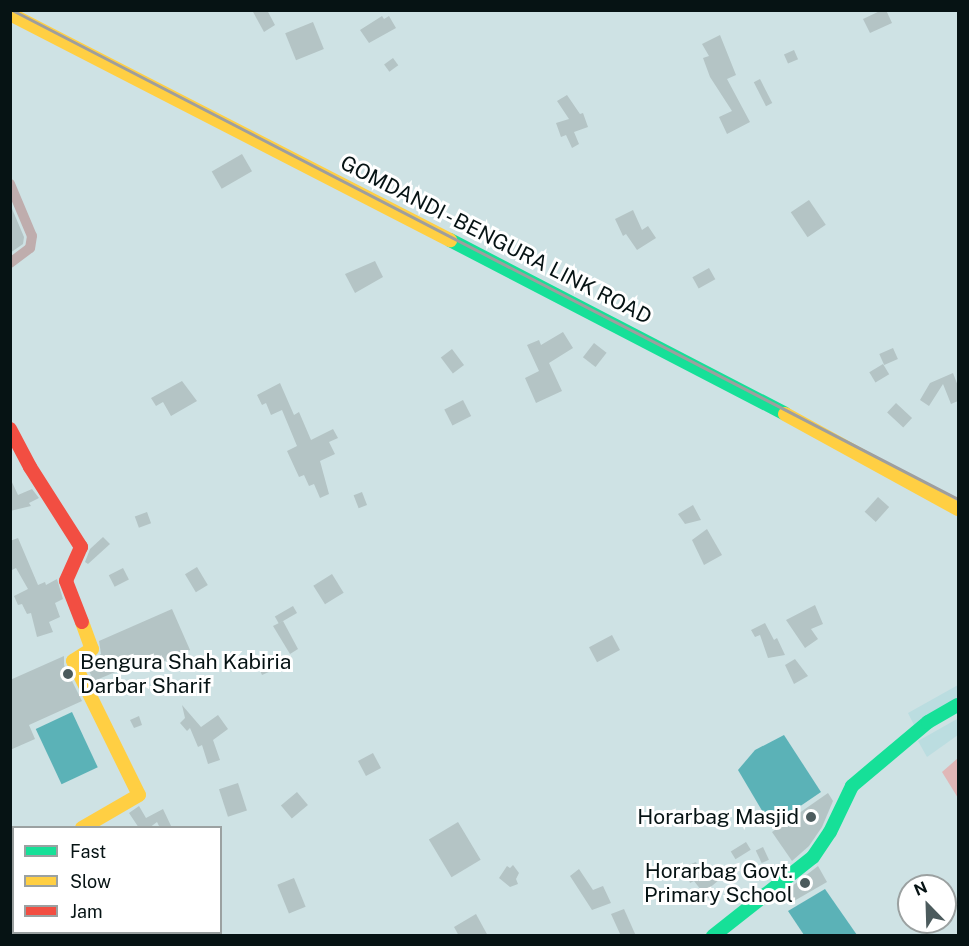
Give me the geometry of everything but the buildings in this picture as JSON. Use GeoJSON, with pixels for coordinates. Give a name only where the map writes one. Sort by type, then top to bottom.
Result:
{"type":"FeatureCollection","features":[{"type":"Feature","properties":{"kind":"main road","name":"GOMDANDI - BENGURA LINK ROAD"},"geometry":{"type":"LineString","coordinates":[[10,14],[715,376],[958,509]]}},
{"type":"Feature","properties":{"kind":"main road"},"geometry":{"type":"LineString","coordinates":[[10,429],[30,467],[81,547],[66,581],[92,649],[73,661],[139,795],[85,826]]}},
{"type":"Feature","properties":{"kind":"main road"},"geometry":{"type":"LineString","coordinates":[[713,936],[813,857],[830,832],[852,786],[928,722],[957,708]]}},
{"type":"Feature","properties":{"kind":"street"},"geometry":{"type":"LineString","coordinates":[[10,184],[32,236],[30,248],[10,263]]}},
{"type":"Feature","properties":{"kind":"shaded area"},"geometry":{"type":"Polygon","coordinates":[[[958,685],[958,701],[915,727],[908,713],[958,685]]]}},
{"type":"Feature","properties":{"kind":"shaded area"},"geometry":{"type":"Polygon","coordinates":[[[957,719],[958,735],[927,757],[918,741],[957,719]]]}},
{"type":"Feature","properties":{"kind":"shaded area"},"geometry":{"type":"Polygon","coordinates":[[[958,758],[958,798],[942,772],[958,758]]]}},
{"type":"Feature","properties":{"kind":"water"},"geometry":{"type":"Polygon","coordinates":[[[72,712],[98,767],[62,784],[36,729],[72,712]]]}},
{"type":"Feature","properties":{"kind":"water"},"geometry":{"type":"Polygon","coordinates":[[[784,735],[821,792],[771,826],[738,770],[755,750],[784,735]]]}},
{"type":"Feature","properties":{"kind":"water"},"geometry":{"type":"Polygon","coordinates":[[[825,889],[857,935],[804,935],[788,911],[825,889]]]}},
{"type":"Feature","properties":{"kind":"railway"},"geometry":{"type":"LineString","coordinates":[[12,10],[958,499]]}},
{"type":"Feature","properties":{"kind":"traffic: fast"},"geometry":{"type":"LineString","coordinates":[[450,240],[785,414]]}},
{"type":"Feature","properties":{"kind":"traffic: fast"},"geometry":{"type":"LineString","coordinates":[[713,936],[813,857],[830,832],[852,786],[928,722],[958,705]]}},
{"type":"Feature","properties":{"kind":"traffic: slow"},"geometry":{"type":"LineString","coordinates":[[10,14],[450,240]]}},
{"type":"Feature","properties":{"kind":"traffic: slow"},"geometry":{"type":"LineString","coordinates":[[785,414],[958,509]]}},
{"type":"Feature","properties":{"kind":"traffic: slow"},"geometry":{"type":"LineString","coordinates":[[82,622],[92,649],[73,661],[139,795],[85,826]]}},
{"type":"Feature","properties":{"kind":"traffic: jam"},"geometry":{"type":"LineString","coordinates":[[10,429],[30,467],[81,547],[66,581],[82,622]]}},
{"type":"Feature","properties":{"kind":"place","name":"Bengura Shah Kabiria Darbar Sharif"},"geometry":{"type":"Point","coordinates":[68,674]}},
{"type":"Feature","properties":{"kind":"place","name":"Horarbag Masjid"},"geometry":{"type":"Point","coordinates":[811,817]}},
{"type":"Feature","properties":{"kind":"place","name":"Horarbag Govt. Primary School"},"geometry":{"type":"Point","coordinates":[805,883]}}]}
